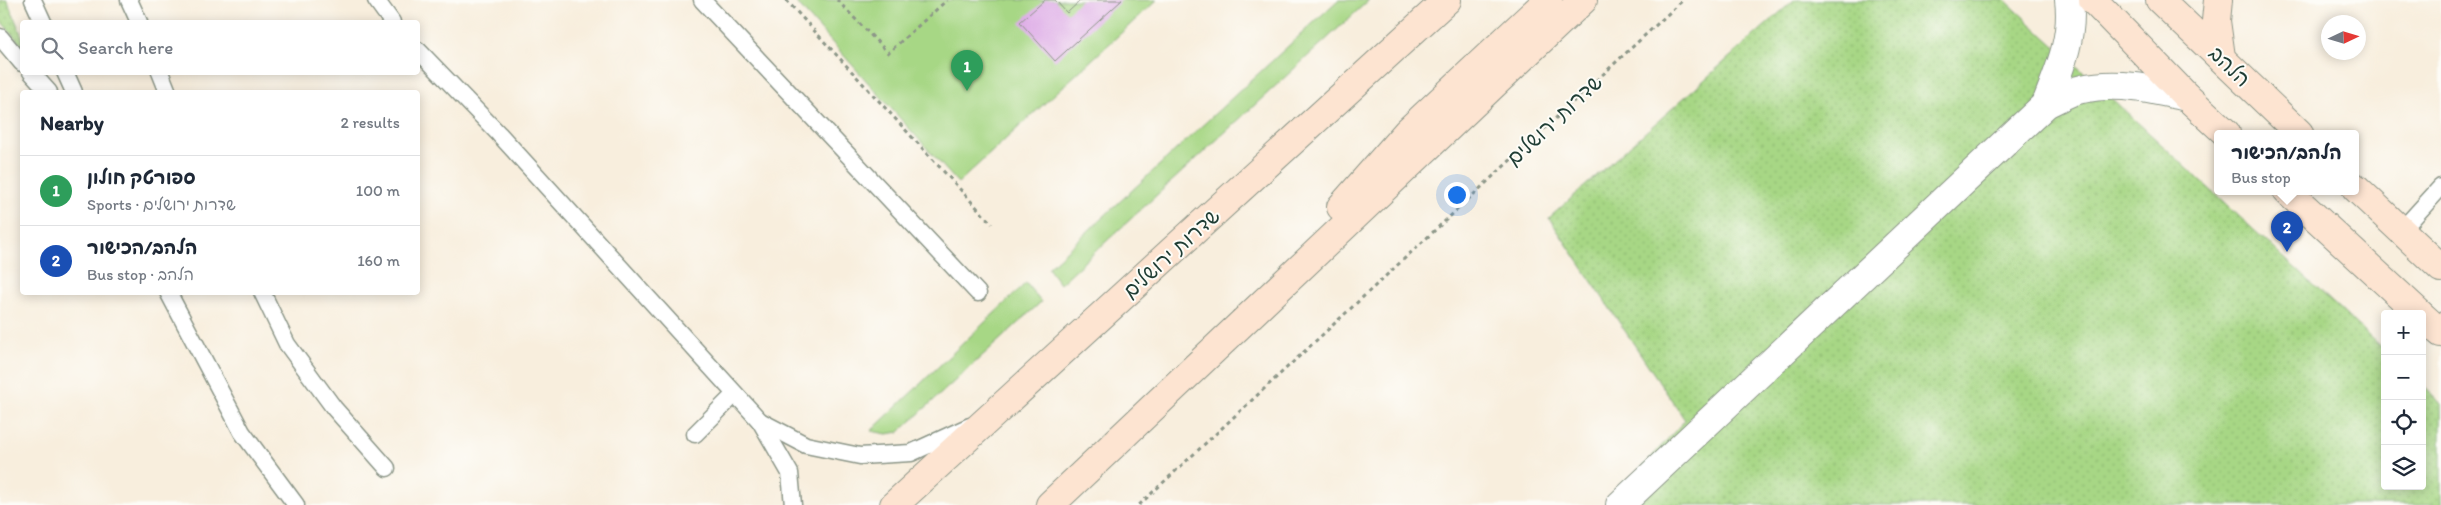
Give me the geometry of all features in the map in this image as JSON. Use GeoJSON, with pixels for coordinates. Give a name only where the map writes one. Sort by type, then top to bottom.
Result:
{"type":"FeatureCollection","features":[{"type":"Feature","properties":{"kind":"main road","name":"שדרות ירושלים"},"geometry":{"type":"LineString","coordinates":[[894,505],[1448,0]]}},
{"type":"Feature","properties":{"kind":"main road"},"geometry":{"type":"LineString","coordinates":[[1229,335],[1408,132],[1548,0]]}},
{"type":"Feature","properties":{"kind":"main road"},"geometry":{"type":"LineString","coordinates":[[1050,505],[1583,0]]}},
{"type":"Feature","properties":{"kind":"main road"},"geometry":{"type":"LineString","coordinates":[[2093,0],[2187,97],[2223,130]]}},
{"type":"Feature","properties":{"kind":"main road","name":"הלהב"},"geometry":{"type":"LineString","coordinates":[[2160,0],[2296,130]]}},
{"type":"Feature","properties":{"kind":"main road"},"geometry":{"type":"LineString","coordinates":[[2218,0],[2216,21],[2220,57]]}},
{"type":"Feature","properties":{"kind":"main road"},"geometry":{"type":"LineString","coordinates":[[2359,191],[2441,268]]}},
{"type":"Feature","properties":{"kind":"main road"},"geometry":{"type":"LineString","coordinates":[[2291,195],[2416,310]]}},
{"type":"Feature","properties":{"kind":"main road"},"geometry":{"type":"LineString","coordinates":[[2426,320],[2441,333]]}},
{"type":"Feature","properties":{"kind":"street"},"geometry":{"type":"LineString","coordinates":[[2046,104],[2069,40],[2071,17],[2069,0]]}},
{"type":"Feature","properties":{"kind":"street"},"geometry":{"type":"LineString","coordinates":[[1620,505],[2046,104],[2080,89],[2111,85],[2148,88],[2187,97]]}},
{"type":"Feature","properties":{"kind":"lane"},"geometry":{"type":"LineString","coordinates":[[33,0],[42,20]]}},
{"type":"Feature","properties":{"kind":"lane"},"geometry":{"type":"LineString","coordinates":[[129,0],[137,20]]}},
{"type":"Feature","properties":{"kind":"lane"},"geometry":{"type":"LineString","coordinates":[[376,0],[391,20]]}},
{"type":"Feature","properties":{"kind":"lane"},"geometry":{"type":"LineString","coordinates":[[702,0],[978,293]]}},
{"type":"Feature","properties":{"kind":"lane"},"geometry":{"type":"LineString","coordinates":[[0,37],[20,61]]}},
{"type":"Feature","properties":{"kind":"lane"},"geometry":{"type":"LineString","coordinates":[[420,52],[499,134],[734,396],[760,421],[790,473],[793,505]]}},
{"type":"Feature","properties":{"kind":"lane"},"geometry":{"type":"LineString","coordinates":[[34,75],[47,90]]}},
{"type":"Feature","properties":{"kind":"lane"},"geometry":{"type":"LineString","coordinates":[[66,75],[73,90]]}},
{"type":"Feature","properties":{"kind":"lane"},"geometry":{"type":"LineString","coordinates":[[161,75],[167,90]]}},
{"type":"Feature","properties":{"kind":"lane"},"geometry":{"type":"LineString","coordinates":[[2401,231],[2441,187]]}},
{"type":"Feature","properties":{"kind":"lane"},"geometry":{"type":"LineString","coordinates":[[170,295],[242,432],[296,505]]}},
{"type":"Feature","properties":{"kind":"lane"},"geometry":{"type":"LineString","coordinates":[[264,295],[288,344],[334,408],[387,468]]}},
{"type":"Feature","properties":{"kind":"lane"},"geometry":{"type":"LineString","coordinates":[[695,434],[734,396]]}},
{"type":"Feature","properties":{"kind":"lane"},"geometry":{"type":"LineString","coordinates":[[760,421],[806,445],[860,456],[911,453],[992,416]]}},
{"type":"Feature","properties":{"kind":"path"},"geometry":{"type":"LineString","coordinates":[[786,0],[992,224]]}},
{"type":"Feature","properties":{"kind":"path"},"geometry":{"type":"LineString","coordinates":[[837,0],[888,53],[947,0]]}},
{"type":"Feature","properties":{"kind":"path","name":"שדרות ירושלים"},"geometry":{"type":"LineString","coordinates":[[1139,505],[1683,0]]}},
{"type":"Feature","properties":{"kind":"green space"},"geometry":{"type":"Polygon","coordinates":[[[0,0],[7,0],[20,31],[20,44],[0,20],[0,0]]]}},
{"type":"Feature","properties":{"kind":"green space"},"geometry":{"type":"Polygon","coordinates":[[[794,0],[1157,0],[958,183],[794,0]]]}},
{"type":"Feature","properties":{"kind":"green space"},"geometry":{"type":"Polygon","coordinates":[[[1338,0],[1369,0],[1060,284],[1048,268],[1338,0]]]}},
{"type":"Feature","properties":{"kind":"green space"},"geometry":{"type":"Polygon","coordinates":[[[1794,0],[2005,0],[2381,347],[2381,490],[2426,490],[2426,390],[2441,404],[2441,505],[1608,505],[1685,420],[1549,218],[1794,0]]]}},
{"type":"Feature","properties":{"kind":"green space"},"geometry":{"type":"Polygon","coordinates":[[[1026,283],[1041,302],[899,432],[887,434],[871,431],[1026,283]]]}},
{"type":"Feature","properties":{"kind":"building"},"geometry":{"type":"Polygon","coordinates":[[[1045,0],[1055,0],[1067,13],[1081,0],[1122,0],[1055,61],[1020,22],[1045,0]]]}},
{"type":"Feature","properties":{"kind":"place","name":"ספורטק חולון"},"geometry":{"type":"Point","coordinates":[967,91]}},
{"type":"Feature","properties":{"kind":"place","name":"הלהב/הכישור"},"geometry":{"type":"Point","coordinates":[2287,252]}}]}
